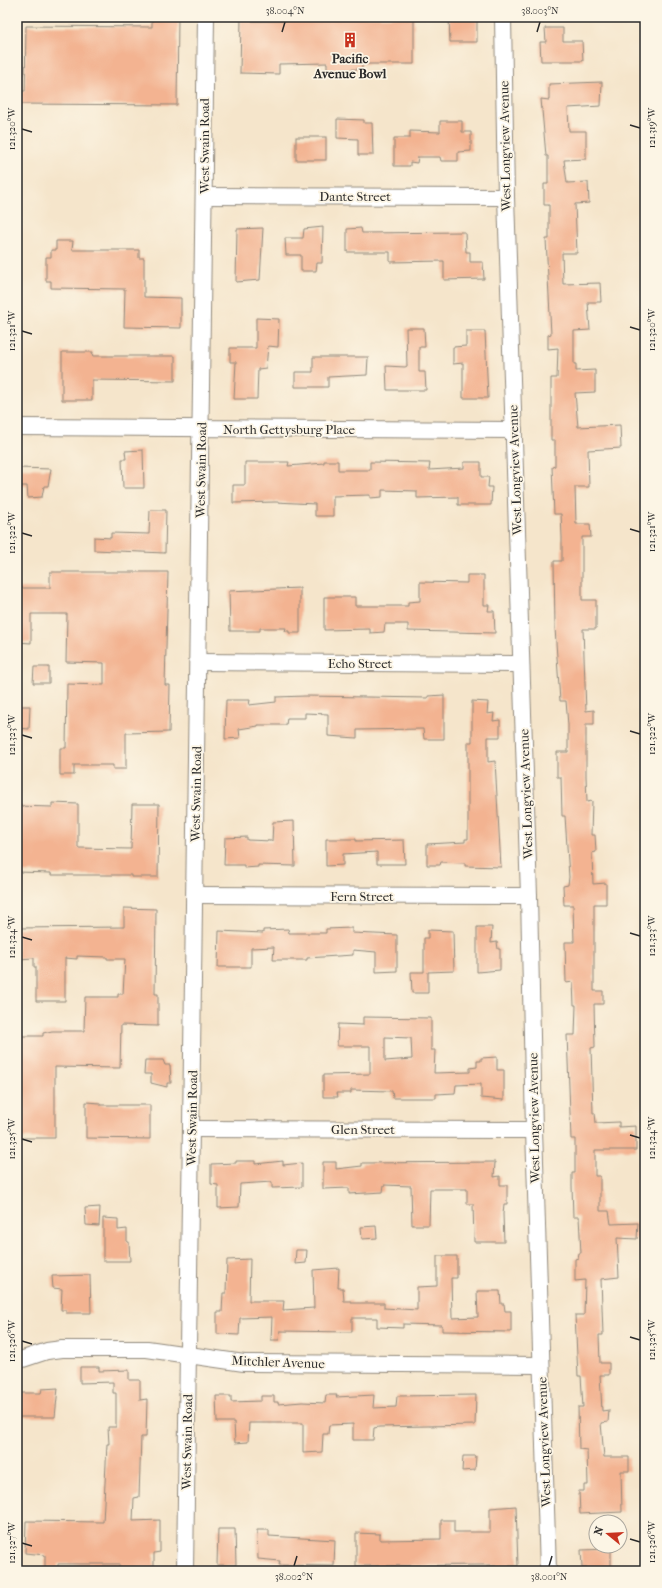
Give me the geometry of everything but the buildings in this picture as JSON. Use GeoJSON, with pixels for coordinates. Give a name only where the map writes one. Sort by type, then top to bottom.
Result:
{"type":"FeatureCollection","features":[{"type":"Feature","properties":{"kind":"street","name":"West Swain Road"},"geometry":{"type":"LineString","coordinates":[[186,1571],[206,17]]}},
{"type":"Feature","properties":{"kind":"street","name":"West Longview Avenue"},"geometry":{"type":"LineString","coordinates":[[503,17],[506,197],[522,664],[534,1130],[548,1571]]}},
{"type":"Feature","properties":{"kind":"street","name":"Dante Street"},"geometry":{"type":"LineString","coordinates":[[204,196],[506,197]]}},
{"type":"Feature","properties":{"kind":"street","name":"North Gettysburg Place"},"geometry":{"type":"LineString","coordinates":[[17,427],[514,430]]}},
{"type":"Feature","properties":{"kind":"street","name":"Echo Street"},"geometry":{"type":"LineString","coordinates":[[198,662],[522,664]]}},
{"type":"Feature","properties":{"kind":"street","name":"Fern Street"},"geometry":{"type":"LineString","coordinates":[[195,895],[529,896]]}},
{"type":"Feature","properties":{"kind":"street","name":"Glen Street"},"geometry":{"type":"LineString","coordinates":[[192,1129],[534,1130]]}},
{"type":"Feature","properties":{"kind":"street","name":"Mitchler Avenue"},"geometry":{"type":"LineString","coordinates":[[17,1361],[47,1351],[62,1349],[147,1349],[244,1363],[541,1365]]}},
{"type":"Feature","properties":{"kind":"place","name":"Pacific Avenue Bowl"},"geometry":{"type":"Point","coordinates":[350,40]}}]}
